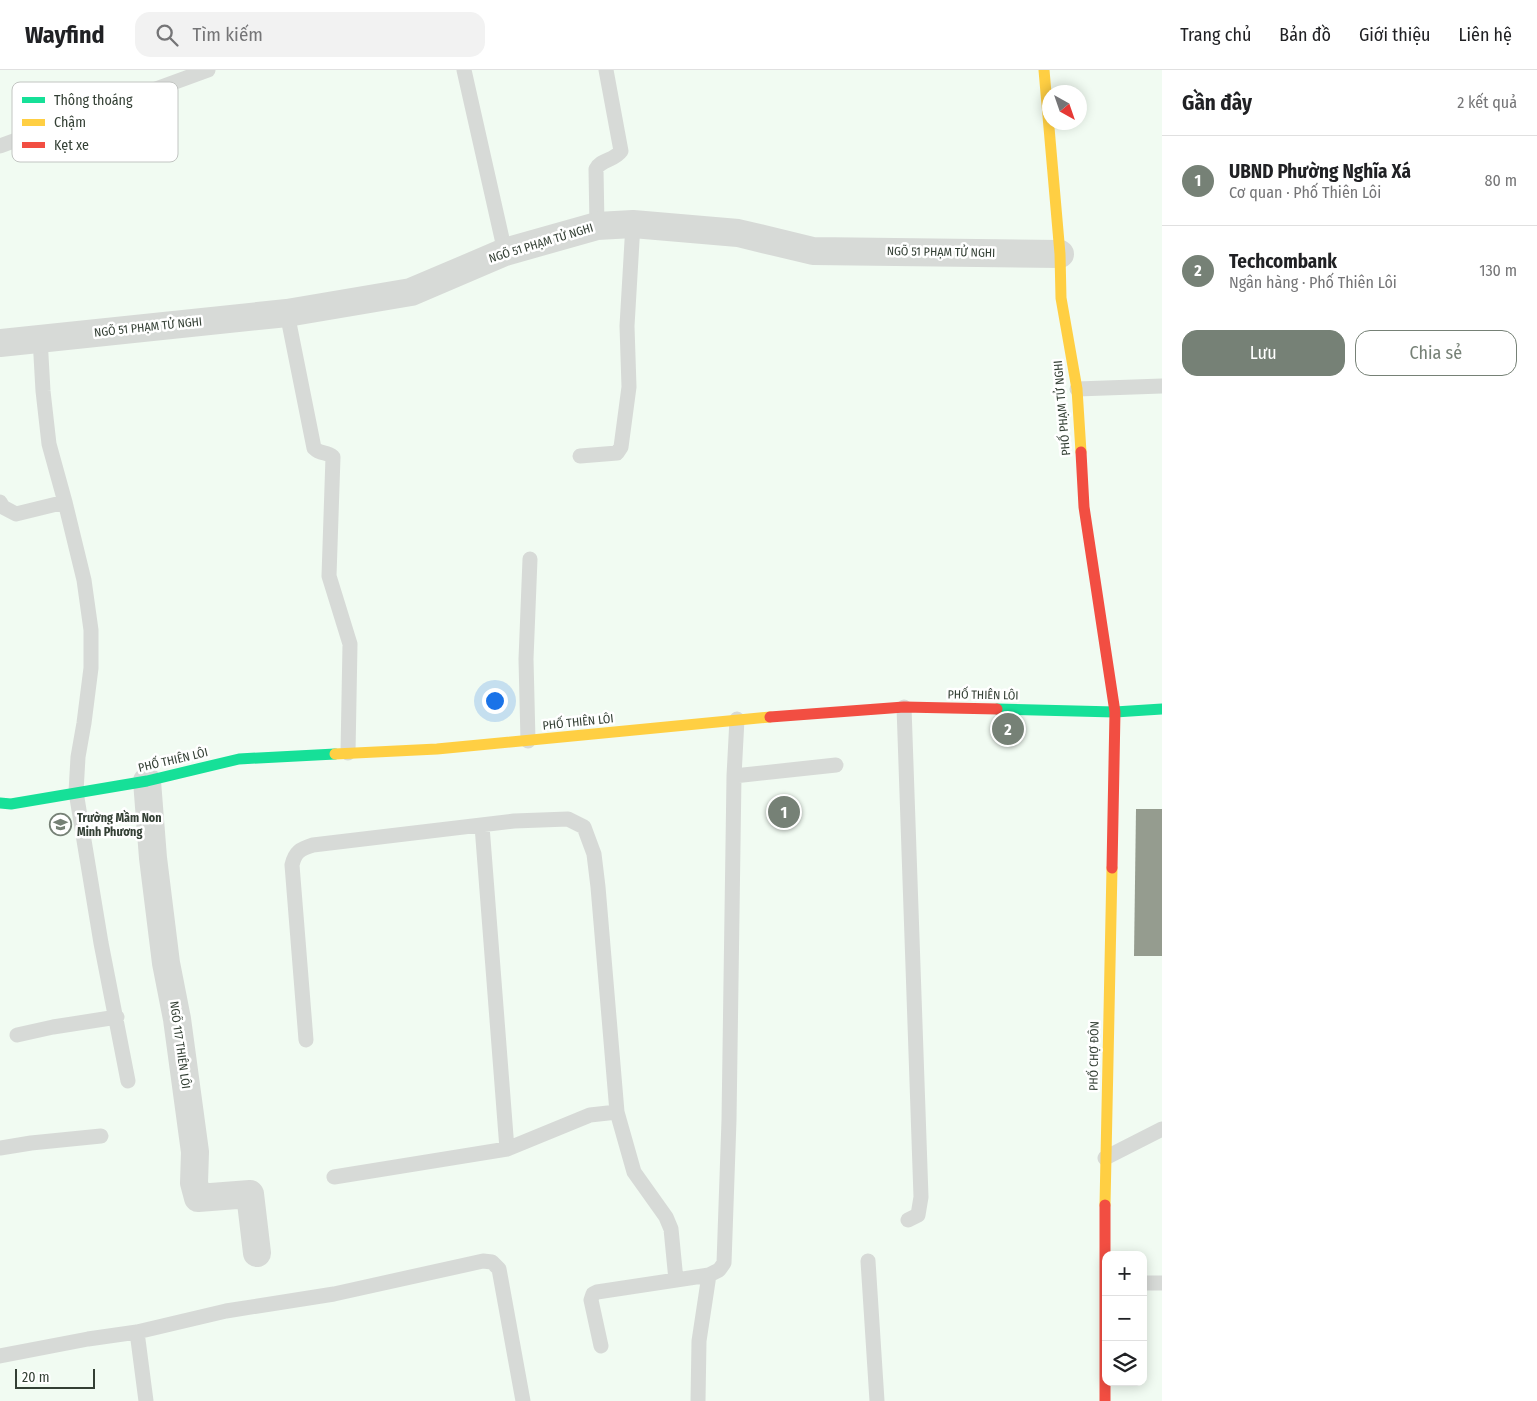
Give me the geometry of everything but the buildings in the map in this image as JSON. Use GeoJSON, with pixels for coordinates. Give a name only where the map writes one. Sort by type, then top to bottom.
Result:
{"type":"FeatureCollection","features":[{"type":"Feature","properties":{"kind":"street","name":"PHỐ PHẠM TỬ NGHI"},"geometry":{"type":"LineString","coordinates":[[1044,70],[1060,254],[1061,298],[1077,389],[1084,507],[1115,712]]}},
{"type":"Feature","properties":{"kind":"street","name":"NGÕ 51 PHẠM TỬ NGHI"},"geometry":{"type":"LineString","coordinates":[[0,343],[287,313],[411,292],[505,252],[597,226],[633,224],[738,233],[813,251],[1060,254]]}},
{"type":"Feature","properties":{"kind":"street","name":"PHỐ THIÊN LÔI"},"geometry":{"type":"LineString","coordinates":[[0,803],[11,804],[147,781],[239,759],[437,749],[528,742],[737,719],[904,707],[1115,712],[1162,709]]}},
{"type":"Feature","properties":{"kind":"street","name":"PHỐ CHỢ ĐÔN"},"geometry":{"type":"LineString","coordinates":[[1105,1251],[1105,1158],[1115,712]]}},
{"type":"Feature","properties":{"kind":"street","name":"NGÕ 117 THIÊN LÔI"},"geometry":{"type":"LineString","coordinates":[[147,781],[153,858],[165,954],[177,1019],[195,1152],[194,1183],[198,1198],[250,1194],[257,1254]]}},
{"type":"Feature","properties":{"kind":"street","name":"PHỐ CHỢ ĐÔN"},"geometry":{"type":"LineString","coordinates":[[1104,1401],[1105,1296]]}},
{"type":"Feature","properties":{"kind":"lane"},"geometry":{"type":"LineString","coordinates":[[175,82],[208,70]]}},
{"type":"Feature","properties":{"kind":"lane"},"geometry":{"type":"LineString","coordinates":[[464,70],[505,252]]}},
{"type":"Feature","properties":{"kind":"lane"},"geometry":{"type":"LineString","coordinates":[[597,226],[596,168],[601,163],[618,156],[621,151],[606,70]]}},
{"type":"Feature","properties":{"kind":"lane"},"geometry":{"type":"LineString","coordinates":[[0,146],[12,142]]}},
{"type":"Feature","properties":{"kind":"lane"},"geometry":{"type":"LineString","coordinates":[[580,456],[618,453],[621,447],[629,387],[627,326],[633,224]]}},
{"type":"Feature","properties":{"kind":"lane"},"geometry":{"type":"LineString","coordinates":[[287,313],[314,448],[318,453],[328,454],[333,457],[330,576],[350,644],[348,753]]}},
{"type":"Feature","properties":{"kind":"lane"},"geometry":{"type":"LineString","coordinates":[[40,338],[49,444],[84,580],[91,630],[91,668],[78,757],[76,792],[101,943],[128,1081]]}},
{"type":"Feature","properties":{"kind":"lane"},"geometry":{"type":"LineString","coordinates":[[1077,389],[1162,386]]}},
{"type":"Feature","properties":{"kind":"lane"},"geometry":{"type":"LineString","coordinates":[[0,502],[2,507],[16,514],[65,502]]}},
{"type":"Feature","properties":{"kind":"lane"},"geometry":{"type":"LineString","coordinates":[[528,742],[526,659],[530,559]]}},
{"type":"Feature","properties":{"kind":"lane"},"geometry":{"type":"LineString","coordinates":[[904,707],[921,1197],[918,1215],[908,1220]]}},
{"type":"Feature","properties":{"kind":"lane"},"geometry":{"type":"LineString","coordinates":[[601,1346],[591,1300],[593,1294],[709,1275],[719,1270],[724,1263],[733,961],[734,776],[737,719]]}},
{"type":"Feature","properties":{"kind":"lane"},"geometry":{"type":"LineString","coordinates":[[734,776],[836,765]]}},
{"type":"Feature","properties":{"kind":"lane"},"geometry":{"type":"LineString","coordinates":[[306,1040],[292,865],[295,855],[301,848],[514,821],[568,819],[584,827],[595,862],[617,1112],[634,1172],[666,1217],[671,1229],[676,1280]]}},
{"type":"Feature","properties":{"kind":"lane"},"geometry":{"type":"LineString","coordinates":[[482,826],[507,1149]]}},
{"type":"Feature","properties":{"kind":"lane"},"geometry":{"type":"LineString","coordinates":[[17,1035],[116,1017]]}},
{"type":"Feature","properties":{"kind":"lane"},"geometry":{"type":"LineString","coordinates":[[334,1177],[507,1149],[590,1115],[617,1112]]}},
{"type":"Feature","properties":{"kind":"lane"},"geometry":{"type":"LineString","coordinates":[[1105,1158],[1162,1129]]}},
{"type":"Feature","properties":{"kind":"lane"},"geometry":{"type":"LineString","coordinates":[[0,1148],[101,1136]]}},
{"type":"Feature","properties":{"kind":"lane"},"geometry":{"type":"LineString","coordinates":[[0,1356],[88,1339],[137,1332],[226,1310],[334,1294],[483,1261],[492,1262],[499,1269],[523,1401]]}},
{"type":"Feature","properties":{"kind":"lane"},"geometry":{"type":"LineString","coordinates":[[868,1261],[877,1401]]}},
{"type":"Feature","properties":{"kind":"lane"},"geometry":{"type":"LineString","coordinates":[[698,1401],[699,1341],[709,1275]]}},
{"type":"Feature","properties":{"kind":"lane"},"geometry":{"type":"LineString","coordinates":[[1147,1283],[1162,1283]]}},
{"type":"Feature","properties":{"kind":"lane"},"geometry":{"type":"LineString","coordinates":[[137,1332],[146,1401]]}},
{"type":"Feature","properties":{"kind":"traffic: fast"},"geometry":{"type":"LineString","coordinates":[[997,709],[1115,712],[1162,709]]}},
{"type":"Feature","properties":{"kind":"traffic: fast"},"geometry":{"type":"LineString","coordinates":[[0,803],[11,804],[147,781],[239,759],[335,754]]}},
{"type":"Feature","properties":{"kind":"traffic: slow"},"geometry":{"type":"LineString","coordinates":[[1044,70],[1060,254],[1061,298],[1077,389],[1081,452]]}},
{"type":"Feature","properties":{"kind":"traffic: slow"},"geometry":{"type":"LineString","coordinates":[[335,754],[437,749],[770,717]]}},
{"type":"Feature","properties":{"kind":"traffic: slow"},"geometry":{"type":"LineString","coordinates":[[1105,1205],[1112,868]]}},
{"type":"Feature","properties":{"kind":"traffic: jam"},"geometry":{"type":"LineString","coordinates":[[1081,452],[1084,507],[1115,712],[1112,868]]}},
{"type":"Feature","properties":{"kind":"traffic: jam"},"geometry":{"type":"LineString","coordinates":[[770,717],[904,707],[997,709]]}},
{"type":"Feature","properties":{"kind":"traffic: jam"},"geometry":{"type":"LineString","coordinates":[[1105,1205],[1105,1401]]}},
{"type":"Feature","properties":{"kind":"place","name":"Techcombank"},"geometry":{"type":"Point","coordinates":[1008,729]}},
{"type":"Feature","properties":{"kind":"place","name":"UBND Phường Nghĩa Xá"},"geometry":{"type":"Point","coordinates":[784,812]}},
{"type":"Feature","properties":{"kind":"place","name":"Trường Mầm Non Minh Phương"},"geometry":{"type":"Point","coordinates":[61,825]}}]}
